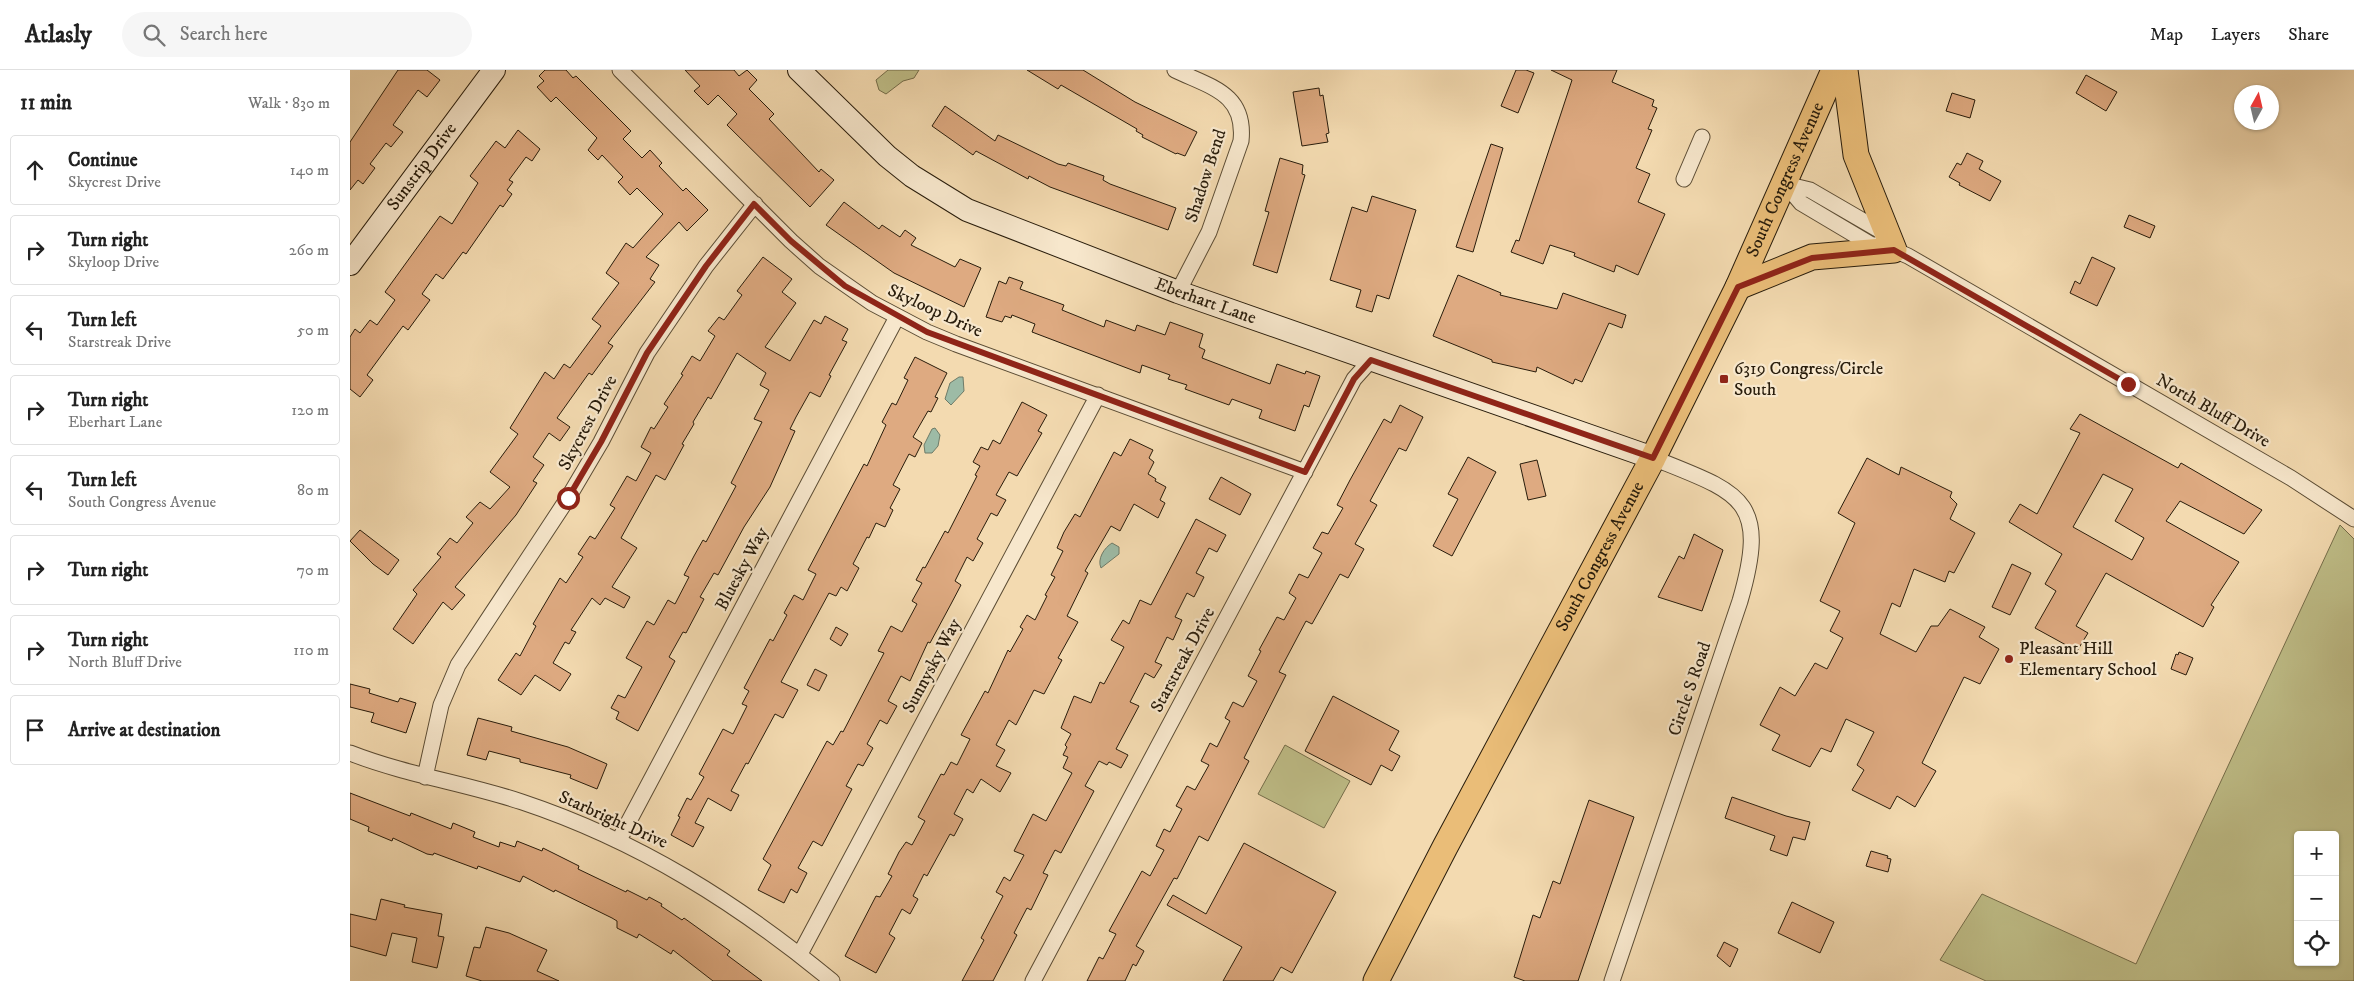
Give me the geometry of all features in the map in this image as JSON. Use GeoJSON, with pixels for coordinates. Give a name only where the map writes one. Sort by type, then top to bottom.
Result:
{"type":"FeatureCollection","features":[{"type":"Feature","properties":{"kind":"main road","name":"South Congress Avenue"},"geometry":{"type":"LineString","coordinates":[[1376,981],[1445,847],[1653,458],[1738,287],[1834,70]]}},
{"type":"Feature","properties":{"kind":"main road"},"geometry":{"type":"LineString","coordinates":[[1738,287],[1812,258],[1894,250],[1856,155],[1845,70]]}},
{"type":"Feature","properties":{"kind":"street","name":"Sunstrip Drive"},"geometry":{"type":"LineString","coordinates":[[350,264],[494,70]]}},
{"type":"Feature","properties":{"kind":"street","name":"Skyloop Drive"},"geometry":{"type":"LineString","coordinates":[[620,70],[819,266],[845,286],[897,317],[956,344],[1305,472]]}},
{"type":"Feature","properties":{"kind":"street","name":"Eberhart Lane"},"geometry":{"type":"LineString","coordinates":[[799,70],[887,156],[944,197],[979,216],[1178,292],[1653,458]]}},
{"type":"Feature","properties":{"kind":"street","name":"Shadow Bend"},"geometry":{"type":"LineString","coordinates":[[1175,70],[1211,85],[1233,102],[1240,115],[1242,130],[1241,141],[1208,232],[1178,292]]}},
{"type":"Feature","properties":{"kind":"street"},"geometry":{"type":"LineString","coordinates":[[1684,178],[1702,137]]}},
{"type":"Feature","properties":{"kind":"street","name":"North Bluff Drive"},"geometry":{"type":"LineString","coordinates":[[1785,184],[1810,190],[1879,230],[1894,250],[2015,317],[2291,478],[2354,519]]}},
{"type":"Feature","properties":{"kind":"street","name":"Skycrest Drive"},"geometry":{"type":"LineString","coordinates":[[425,777],[441,705],[458,665],[568,498],[601,442],[647,353],[706,266],[754,204]]}},
{"type":"Feature","properties":{"kind":"street","name":"Bluesky Way"},"geometry":{"type":"LineString","coordinates":[[619,840],[897,317]]}},
{"type":"Feature","properties":{"kind":"street","name":"Starstreak Drive"},"geometry":{"type":"LineString","coordinates":[[1033,981],[1354,379],[1371,360]]}},
{"type":"Feature","properties":{"kind":"street","name":"Sunnysky Way"},"geometry":{"type":"LineString","coordinates":[[800,954],[1098,395]]}},
{"type":"Feature","properties":{"kind":"street","name":"Circle S Road"},"geometry":{"type":"LineString","coordinates":[[1612,981],[1740,601],[1749,570],[1752,542],[1751,526],[1745,508],[1737,498],[1716,484],[1653,458]]}},
{"type":"Feature","properties":{"kind":"street","name":"Starbright Drive"},"geometry":{"type":"LineString","coordinates":[[350,753],[425,777],[519,800],[619,840],[708,889],[800,954],[832,981]]}},
{"type":"Feature","properties":{"kind":"shaded area"},"geometry":{"type":"Polygon","coordinates":[[[888,70],[919,70],[914,78],[903,81],[886,94],[879,90],[876,80],[888,70]]]}},
{"type":"Feature","properties":{"kind":"shaded area"},"geometry":{"type":"Polygon","coordinates":[[[959,377],[963,377],[964,391],[951,405],[945,399],[950,383],[959,377]]]}},
{"type":"Feature","properties":{"kind":"shaded area"},"geometry":{"type":"Polygon","coordinates":[[[935,428],[940,435],[938,446],[932,453],[925,453],[924,445],[932,429],[935,428]]]}},
{"type":"Feature","properties":{"kind":"shaded area"},"geometry":{"type":"Polygon","coordinates":[[[2340,525],[2354,539],[2354,981],[1986,981],[1940,960],[1982,894],[2136,964],[2340,525]]]}},
{"type":"Feature","properties":{"kind":"shaded area"},"geometry":{"type":"Polygon","coordinates":[[[1112,543],[1119,547],[1119,554],[1101,568],[1102,554],[1112,543]]]}},
{"type":"Feature","properties":{"kind":"shaded area"},"geometry":{"type":"Polygon","coordinates":[[[1285,745],[1350,781],[1324,828],[1258,794],[1285,745]]]}},
{"type":"Feature","properties":{"kind":"building"},"geometry":{"type":"Polygon","coordinates":[[[398,70],[427,70],[440,80],[427,97],[418,90],[393,125],[403,132],[391,147],[386,143],[370,164],[375,168],[363,184],[358,180],[350,190],[350,142],[398,70]]]}},
{"type":"Feature","properties":{"kind":"building"},"geometry":{"type":"Polygon","coordinates":[[[545,70],[566,70],[573,78],[576,76],[631,131],[623,139],[642,158],[650,150],[662,163],[659,166],[683,191],[686,188],[708,210],[687,231],[679,222],[646,257],[659,265],[650,279],[655,282],[608,343],[613,346],[592,375],[589,373],[557,418],[570,427],[560,441],[549,433],[533,457],[544,465],[533,481],[537,483],[516,515],[455,587],[465,595],[452,610],[443,602],[413,644],[393,629],[417,594],[413,590],[441,557],[437,554],[450,538],[457,543],[473,523],[466,517],[480,502],[490,509],[510,487],[490,472],[518,434],[510,428],[545,372],[554,379],[564,364],[570,368],[601,326],[592,319],[619,283],[606,273],[626,243],[633,248],[663,214],[637,188],[630,195],[618,182],[623,177],[602,155],[598,160],[588,150],[597,138],[556,97],[551,102],[537,87],[544,81],[539,76],[545,70]]]}},
{"type":"Feature","properties":{"kind":"building"},"geometry":{"type":"Polygon","coordinates":[[[685,70],[734,70],[739,76],[747,70],[757,80],[749,89],[774,114],[769,119],[819,172],[821,169],[834,180],[810,207],[727,125],[737,114],[718,95],[708,105],[694,91],[700,86],[685,70]]]}},
{"type":"Feature","properties":{"kind":"building"},"geometry":{"type":"Polygon","coordinates":[[[1027,70],[1083,70],[1135,102],[1197,132],[1185,156],[1176,154],[1142,137],[1143,135],[1136,131],[1137,129],[1061,85],[1058,89],[1027,70]]]}},
{"type":"Feature","properties":{"kind":"building"},"geometry":{"type":"Polygon","coordinates":[[[1516,70],[1526,70],[1534,73],[1518,113],[1501,106],[1516,70]]]}},
{"type":"Feature","properties":{"kind":"building"},"geometry":{"type":"Polygon","coordinates":[[[1551,70],[1617,70],[1612,82],[1654,100],[1652,106],[1657,108],[1648,129],[1652,130],[1636,168],[1650,174],[1638,202],[1665,214],[1638,275],[1616,265],[1614,272],[1574,256],[1575,253],[1550,245],[1543,264],[1511,252],[1516,240],[1519,241],[1572,80],[1551,70]]]}},
{"type":"Feature","properties":{"kind":"building"},"geometry":{"type":"Polygon","coordinates":[[[2086,75],[2117,92],[2106,111],[2076,93],[2086,75]]]}},
{"type":"Feature","properties":{"kind":"building"},"geometry":{"type":"Polygon","coordinates":[[[1319,88],[1320,96],[1323,95],[1329,133],[1326,134],[1328,142],[1302,146],[1293,92],[1319,88]]]}},
{"type":"Feature","properties":{"kind":"building"},"geometry":{"type":"Polygon","coordinates":[[[1952,93],[1975,100],[1970,118],[1946,111],[1952,93]]]}},
{"type":"Feature","properties":{"kind":"building"},"geometry":{"type":"Polygon","coordinates":[[[945,106],[995,141],[998,135],[1058,164],[1066,166],[1068,163],[1104,176],[1103,180],[1110,184],[1176,208],[1168,230],[1050,187],[1029,176],[1028,179],[976,151],[973,155],[932,126],[945,106]]]}},
{"type":"Feature","properties":{"kind":"building"},"geometry":{"type":"Polygon","coordinates":[[[518,130],[540,149],[532,161],[526,157],[509,180],[513,182],[507,190],[512,194],[503,207],[500,205],[466,254],[463,252],[443,279],[436,274],[422,294],[430,300],[408,330],[403,326],[367,375],[373,380],[360,397],[350,389],[350,337],[355,329],[360,333],[370,320],[377,325],[395,300],[385,292],[440,216],[452,224],[478,183],[470,176],[496,141],[505,148],[518,130]]]}},
{"type":"Feature","properties":{"kind":"building"},"geometry":{"type":"Polygon","coordinates":[[[1491,144],[1503,148],[1473,252],[1456,247],[1491,144]]]}},
{"type":"Feature","properties":{"kind":"building"},"geometry":{"type":"Polygon","coordinates":[[[1967,153],[1983,161],[1979,169],[2001,181],[1990,201],[1959,185],[1960,183],[1949,177],[1957,163],[1961,165],[1967,153]]]}},
{"type":"Feature","properties":{"kind":"building"},"geometry":{"type":"Polygon","coordinates":[[[1280,158],[1303,165],[1302,174],[1305,175],[1277,273],[1253,265],[1269,212],[1265,211],[1280,158]]]}},
{"type":"Feature","properties":{"kind":"building"},"geometry":{"type":"Polygon","coordinates":[[[1372,196],[1416,210],[1389,299],[1377,295],[1372,312],[1356,307],[1361,290],[1330,280],[1352,207],[1367,212],[1372,196]]]}},
{"type":"Feature","properties":{"kind":"building"},"geometry":{"type":"Polygon","coordinates":[[[844,202],[879,229],[882,225],[900,237],[905,230],[916,238],[911,245],[955,267],[960,259],[981,268],[964,307],[894,273],[826,225],[844,202]]]}},
{"type":"Feature","properties":{"kind":"building"},"geometry":{"type":"Polygon","coordinates":[[[2129,215],[2155,226],[2150,238],[2124,227],[2129,215]]]}},
{"type":"Feature","properties":{"kind":"building"},"geometry":{"type":"Polygon","coordinates":[[[763,257],[792,279],[782,292],[796,303],[765,347],[790,361],[814,320],[821,324],[825,316],[848,329],[842,340],[847,342],[829,375],[831,376],[820,397],[810,392],[796,417],[790,429],[795,431],[770,487],[744,527],[718,575],[714,573],[700,597],[704,599],[686,633],[683,632],[669,657],[675,661],[638,731],[616,719],[619,712],[611,708],[618,695],[625,698],[642,667],[626,658],[647,621],[654,625],[668,600],[675,604],[689,577],[684,575],[703,540],[706,542],[736,486],[731,483],[762,422],[754,419],[769,390],[760,385],[766,373],[737,353],[711,399],[708,397],[693,422],[694,424],[682,444],[684,445],[665,480],[656,475],[621,538],[637,548],[612,587],[630,597],[624,608],[605,598],[600,605],[592,598],[571,630],[576,632],[569,644],[565,642],[553,663],[571,674],[560,691],[535,675],[521,695],[498,680],[516,653],[520,656],[536,626],[533,624],[560,578],[566,583],[583,557],[578,554],[590,536],[595,539],[615,508],[610,505],[627,476],[636,481],[651,453],[641,447],[651,427],[654,429],[668,407],[664,404],[683,375],[681,374],[692,356],[700,361],[715,336],[708,331],[719,317],[724,320],[742,295],[737,291],[763,257]]]}},
{"type":"Feature","properties":{"kind":"building"},"geometry":{"type":"Polygon","coordinates":[[[2092,257],[2115,268],[2097,306],[2070,293],[2075,281],[2080,284],[2092,257]]]}},
{"type":"Feature","properties":{"kind":"building"},"geometry":{"type":"Polygon","coordinates":[[[1458,275],[1501,293],[1500,295],[1557,309],[1563,293],[1626,315],[1622,328],[1609,323],[1582,382],[1575,379],[1573,384],[1537,367],[1536,372],[1492,362],[1492,360],[1433,336],[1458,275]]]}},
{"type":"Feature","properties":{"kind":"building"},"geometry":{"type":"Polygon","coordinates":[[[1009,277],[1023,282],[1020,289],[1064,305],[1062,310],[1104,327],[1106,320],[1135,331],[1137,325],[1165,335],[1170,322],[1203,334],[1199,347],[1205,350],[1202,358],[1270,384],[1277,364],[1305,374],[1306,371],[1320,376],[1309,407],[1304,405],[1295,431],[1259,418],[1262,410],[1232,399],[1229,405],[1185,389],[1187,385],[1168,379],[1170,375],[1142,365],[1140,373],[1032,332],[1035,324],[1012,315],[1011,318],[1005,316],[1002,322],[986,317],[999,281],[1006,284],[1009,277]]]}},
{"type":"Feature","properties":{"kind":"building"},"geometry":{"type":"Polygon","coordinates":[[[915,357],[947,373],[935,397],[938,398],[931,412],[928,411],[913,437],[922,443],[915,457],[909,454],[893,485],[900,489],[890,508],[893,510],[885,527],[876,523],[869,538],[867,537],[853,564],[859,568],[847,591],[841,587],[836,596],[829,593],[781,682],[798,690],[783,718],[775,714],[748,764],[746,763],[731,791],[739,795],[731,811],[708,798],[695,823],[704,827],[693,847],[671,835],[680,817],[678,816],[687,798],[691,800],[704,777],[699,774],[723,729],[733,734],[747,706],[742,704],[749,691],[744,688],[770,639],[773,641],[787,615],[784,613],[794,595],[803,600],[816,574],[808,570],[864,464],[867,466],[886,425],[882,422],[892,403],[896,405],[908,380],[904,378],[915,357]]]}},
{"type":"Feature","properties":{"kind":"building"},"geometry":{"type":"Polygon","coordinates":[[[1022,402],[1047,415],[1038,431],[1042,433],[1017,476],[1009,472],[996,495],[1006,500],[997,516],[991,513],[977,539],[983,543],[973,561],[967,557],[955,581],[961,585],[930,643],[928,642],[910,681],[901,676],[888,701],[897,706],[887,724],[880,720],[867,744],[873,748],[863,766],[858,764],[846,786],[852,789],[822,846],[813,841],[798,868],[807,873],[797,893],[791,889],[784,903],[758,890],[771,865],[763,859],[827,741],[833,745],[841,731],[843,732],[884,653],[878,651],[891,626],[902,632],[917,604],[912,601],[922,583],[916,580],[923,567],[925,568],[945,531],[948,533],[977,476],[975,475],[980,466],[973,462],[981,447],[988,450],[993,440],[1000,444],[1022,402]]]}},
{"type":"Feature","properties":{"kind":"building"},"geometry":{"type":"Polygon","coordinates":[[[1400,405],[1423,417],[1406,451],[1399,448],[1370,501],[1377,505],[1355,544],[1364,549],[1348,578],[1340,574],[1312,624],[1306,621],[1279,672],[1286,675],[1244,758],[1249,761],[1208,841],[1199,836],[1177,879],[1174,878],[1136,946],[1144,951],[1136,966],[1133,964],[1125,981],[1087,981],[1099,957],[1103,959],[1116,934],[1109,931],[1142,871],[1150,876],[1164,850],[1156,846],[1164,829],[1170,832],[1182,809],[1176,806],[1187,786],[1195,790],[1209,765],[1201,761],[1210,743],[1217,747],[1230,721],[1225,718],[1233,702],[1243,707],[1257,681],[1248,676],[1261,651],[1259,650],[1277,617],[1284,620],[1296,598],[1289,593],[1299,574],[1308,578],[1322,553],[1313,548],[1322,532],[1328,534],[1343,508],[1337,505],[1384,419],[1391,423],[1400,405]]]}},
{"type":"Feature","properties":{"kind":"building"},"geometry":{"type":"Polygon","coordinates":[[[2080,414],[2178,468],[2181,463],[2262,510],[2244,534],[2180,501],[2166,521],[2239,562],[2211,605],[2214,607],[2203,627],[2106,573],[2076,626],[2088,633],[2077,651],[2035,628],[2056,591],[2045,584],[2062,554],[2009,522],[2020,504],[2037,514],[2080,433],[2070,429],[2080,414]],[[2103,474],[2073,527],[2132,560],[2144,538],[2115,521],[2133,489],[2103,474]]]}},
{"type":"Feature","properties":{"kind":"building"},"geometry":{"type":"Polygon","coordinates":[[[1130,439],[1153,450],[1149,458],[1154,462],[1148,474],[1156,479],[1155,481],[1166,487],[1160,500],[1165,503],[1158,518],[1134,504],[1120,531],[1111,526],[1085,571],[1088,573],[1067,616],[1078,622],[1058,658],[1062,660],[1044,694],[1034,690],[1016,725],[1009,720],[996,745],[1005,750],[996,766],[1011,773],[1000,792],[981,779],[973,793],[967,789],[954,814],[963,819],[954,836],[950,834],[927,876],[924,874],[913,896],[918,899],[910,914],[902,909],[889,934],[895,938],[876,973],[845,956],[876,896],[880,897],[892,876],[888,874],[899,852],[906,842],[912,845],[925,821],[918,817],[941,774],[944,775],[951,762],[957,765],[970,739],[961,735],[985,691],[988,693],[1008,650],[1010,652],[1023,629],[1020,627],[1027,615],[1035,620],[1055,577],[1051,575],[1063,551],[1057,548],[1064,532],[1075,514],[1080,517],[1114,452],[1121,456],[1130,439]]]}},
{"type":"Feature","properties":{"kind":"building"},"geometry":{"type":"Polygon","coordinates":[[[1468,457],[1496,472],[1452,556],[1433,546],[1458,499],[1448,494],[1468,457]]]}},
{"type":"Feature","properties":{"kind":"building"},"geometry":{"type":"Polygon","coordinates":[[[1867,458],[1899,475],[1901,467],[1952,492],[1950,497],[1957,504],[1950,519],[1975,533],[1954,573],[1949,571],[1945,582],[1914,569],[1900,607],[1892,603],[1880,634],[1916,652],[1931,626],[1938,626],[1950,609],[1985,627],[1979,637],[1999,649],[1980,684],[1964,677],[1922,763],[1936,771],[1915,807],[1897,796],[1890,809],[1852,790],[1864,770],[1857,765],[1874,732],[1846,719],[1831,752],[1821,748],[1810,767],[1772,750],[1780,735],[1760,725],[1780,687],[1795,696],[1815,663],[1827,669],[1843,638],[1830,631],[1840,611],[1820,601],[1855,523],[1838,513],[1867,458]]]}},
{"type":"Feature","properties":{"kind":"building"},"geometry":{"type":"Polygon","coordinates":[[[1537,460],[1546,496],[1528,500],[1520,464],[1537,460]]]}},
{"type":"Feature","properties":{"kind":"building"},"geometry":{"type":"Polygon","coordinates":[[[1221,477],[1251,494],[1240,515],[1209,499],[1221,477]]]}},
{"type":"Feature","properties":{"kind":"building"},"geometry":{"type":"Polygon","coordinates":[[[1196,519],[1226,535],[1217,552],[1209,548],[1196,573],[1204,577],[1194,597],[1187,593],[1175,617],[1182,620],[1173,640],[1167,637],[1155,662],[1162,665],[1154,678],[1145,673],[1130,702],[1139,706],[1116,749],[1128,755],[1121,768],[1109,762],[1107,765],[1099,761],[1085,786],[1094,791],[1061,853],[1055,850],[1043,873],[1048,875],[1031,910],[1027,908],[1014,933],[1017,935],[993,981],[962,981],[984,940],[981,938],[1003,896],[996,892],[1004,877],[1010,881],[1024,855],[1014,851],[1033,814],[1046,821],[1072,773],[1063,768],[1068,757],[1063,755],[1067,747],[1065,745],[1071,734],[1061,728],[1074,696],[1091,703],[1100,682],[1104,684],[1124,647],[1111,640],[1123,620],[1129,624],[1140,600],[1151,605],[1196,519]]]}},
{"type":"Feature","properties":{"kind":"building"},"geometry":{"type":"Polygon","coordinates":[[[360,530],[399,560],[388,575],[373,564],[350,541],[360,530]]]}},
{"type":"Feature","properties":{"kind":"building"},"geometry":{"type":"Polygon","coordinates":[[[1694,534],[1723,550],[1702,611],[1658,597],[1679,556],[1684,559],[1694,534]]]}},
{"type":"Feature","properties":{"kind":"building"},"geometry":{"type":"Polygon","coordinates":[[[2012,564],[2031,573],[2010,615],[1992,607],[2012,564]]]}},
{"type":"Feature","properties":{"kind":"building"},"geometry":{"type":"Polygon","coordinates":[[[836,627],[848,634],[841,646],[830,639],[836,627]]]}},
{"type":"Feature","properties":{"kind":"building"},"geometry":{"type":"Polygon","coordinates":[[[2179,652],[2193,658],[2186,675],[2171,669],[2176,654],[2178,655],[2179,652]]]}},
{"type":"Feature","properties":{"kind":"building"},"geometry":{"type":"Polygon","coordinates":[[[815,669],[827,675],[819,691],[807,685],[815,669]]]}},
{"type":"Feature","properties":{"kind":"building"},"geometry":{"type":"Polygon","coordinates":[[[350,684],[370,689],[369,693],[398,702],[400,698],[416,703],[406,733],[371,722],[374,713],[350,707],[350,684]]]}},
{"type":"Feature","properties":{"kind":"building"},"geometry":{"type":"Polygon","coordinates":[[[1333,696],[1399,731],[1389,750],[1400,756],[1392,771],[1381,765],[1371,785],[1305,751],[1333,696]]]}},
{"type":"Feature","properties":{"kind":"building"},"geometry":{"type":"Polygon","coordinates":[[[478,718],[512,727],[511,731],[568,747],[607,764],[597,789],[570,778],[571,775],[520,762],[520,759],[489,751],[486,760],[467,755],[478,718]]]}},
{"type":"Feature","properties":{"kind":"building"},"geometry":{"type":"Polygon","coordinates":[[[350,793],[410,816],[411,813],[451,829],[453,823],[475,832],[473,837],[499,847],[500,842],[515,847],[517,841],[542,851],[543,848],[579,866],[578,869],[626,892],[627,890],[647,900],[649,897],[662,904],[661,906],[682,920],[684,918],[730,951],[727,955],[762,981],[713,981],[673,950],[671,954],[639,934],[637,938],[617,928],[617,921],[612,918],[523,876],[520,882],[478,866],[477,869],[434,853],[433,855],[427,854],[393,838],[392,841],[368,831],[369,827],[350,819],[350,793]]]}},
{"type":"Feature","properties":{"kind":"building"},"geometry":{"type":"Polygon","coordinates":[[[1732,797],[1786,816],[1810,822],[1805,840],[1793,837],[1787,856],[1770,850],[1775,836],[1725,818],[1732,797]]]}},
{"type":"Feature","properties":{"kind":"building"},"geometry":{"type":"Polygon","coordinates":[[[1589,800],[1634,817],[1578,981],[1525,981],[1514,977],[1533,915],[1540,918],[1553,881],[1560,884],[1589,800]]]}},
{"type":"Feature","properties":{"kind":"building"},"geometry":{"type":"Polygon","coordinates":[[[1244,843],[1336,892],[1292,973],[1281,967],[1273,981],[1223,981],[1242,947],[1167,905],[1173,895],[1206,914],[1244,843]]]}},
{"type":"Feature","properties":{"kind":"building"},"geometry":{"type":"Polygon","coordinates":[[[1871,851],[1888,856],[1887,858],[1891,859],[1888,872],[1866,866],[1871,851]]]}},
{"type":"Feature","properties":{"kind":"building"},"geometry":{"type":"Polygon","coordinates":[[[381,899],[405,905],[404,907],[442,914],[438,936],[444,937],[437,968],[412,962],[417,938],[392,933],[386,956],[350,946],[350,914],[376,920],[381,899]]]}},
{"type":"Feature","properties":{"kind":"building"},"geometry":{"type":"Polygon","coordinates":[[[1792,902],[1834,922],[1820,953],[1778,933],[1792,902]]]}},
{"type":"Feature","properties":{"kind":"building"},"geometry":{"type":"Polygon","coordinates":[[[486,927],[509,933],[547,950],[537,971],[559,981],[482,981],[466,976],[474,947],[480,948],[486,927]]]}},
{"type":"Feature","properties":{"kind":"building"},"geometry":{"type":"Polygon","coordinates":[[[1724,942],[1738,949],[1730,967],[1717,956],[1724,942]]]}},
{"type":"Feature","properties":{"kind":"place","name":"6319 Congress/Circle South"},"geometry":{"type":"Point","coordinates":[1724,379]}},
{"type":"Feature","properties":{"kind":"place","name":"Pleasant Hill Elementary School"},"geometry":{"type":"Point","coordinates":[2009,659]}},
{"type":"Feature","properties":{"kind":"route"},"geometry":{"type":"LineString","coordinates":[[568,498],[601,442],[647,353],[706,266],[754,204],[791,241],[845,286],[897,317],[927,332],[1305,472],[1354,379],[1371,360],[1653,458],[1738,287],[1812,258],[1894,250],[1908,256],[1919,264],[2015,317],[2128,384]]}}]}
